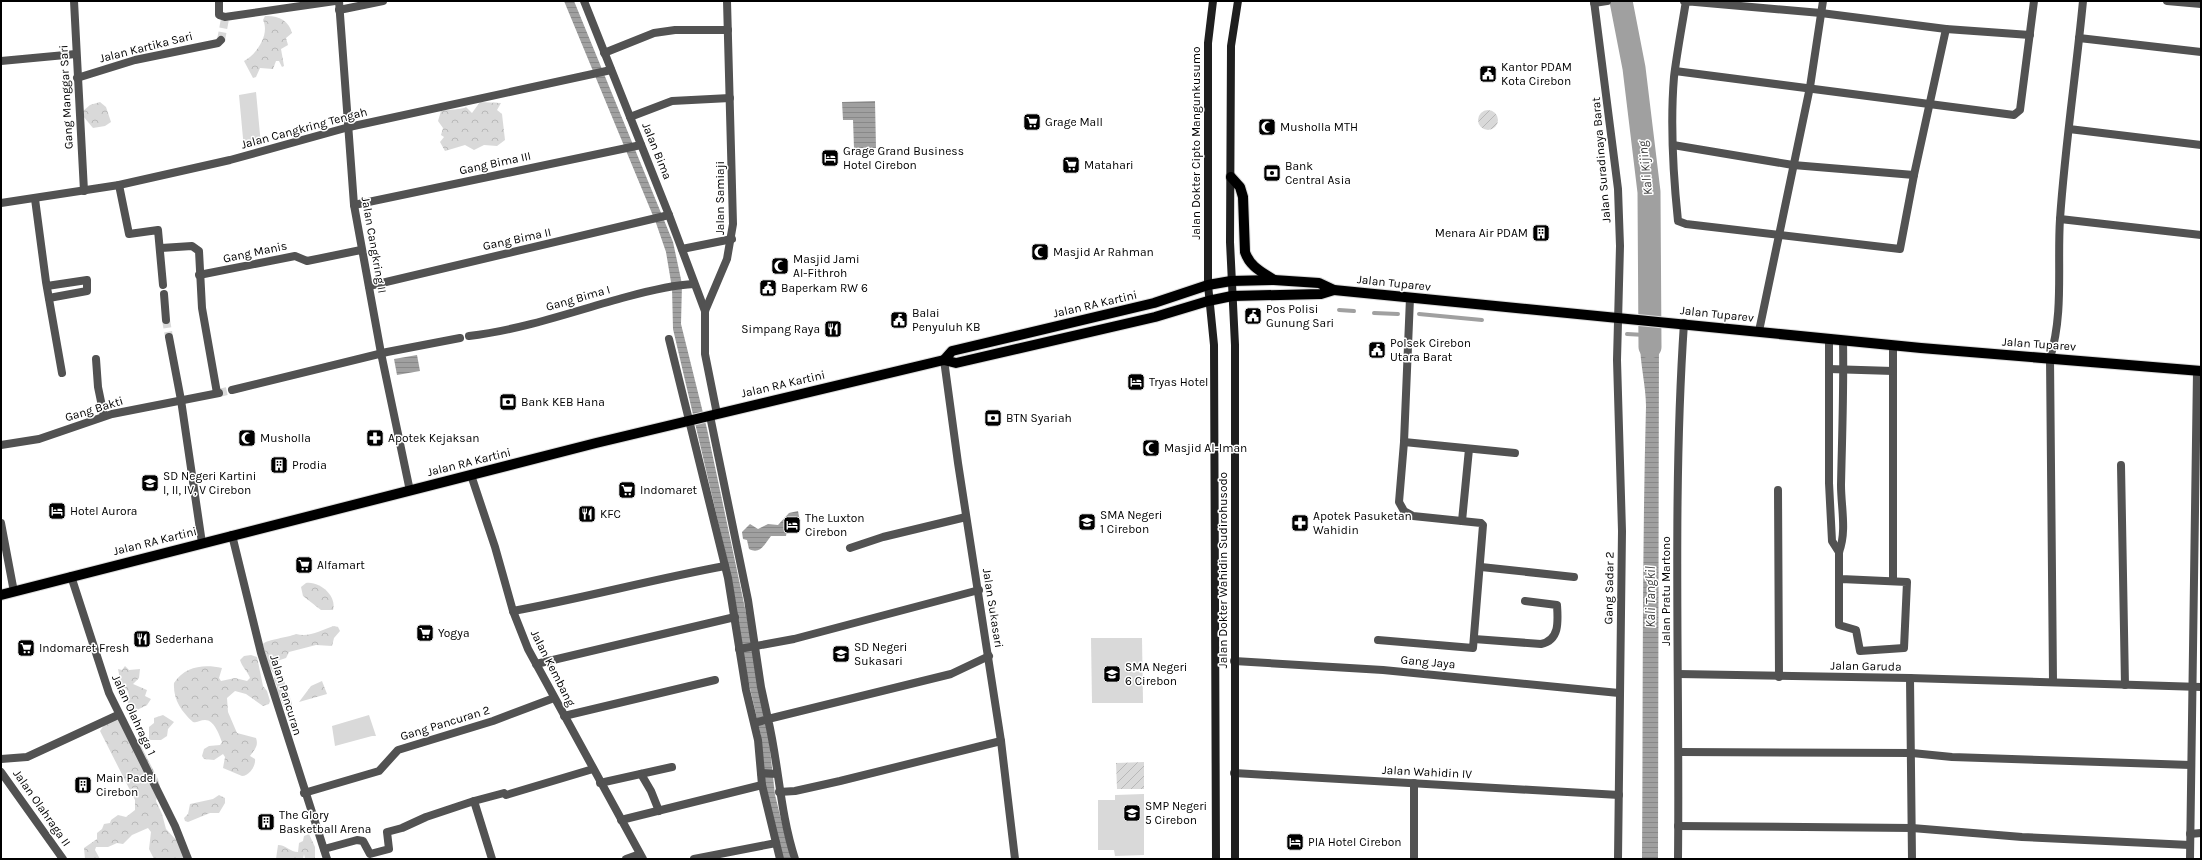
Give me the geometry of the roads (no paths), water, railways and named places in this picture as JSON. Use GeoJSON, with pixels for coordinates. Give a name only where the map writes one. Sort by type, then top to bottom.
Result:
{"type":"FeatureCollection","features":[{"type":"Feature","properties":{"kind":"main road","name":"Jalan Dokter Cipto Mangunkusumo"},"geometry":{"type":"LineString","coordinates":[[1208,285],[1208,43],[1213,1]]}},
{"type":"Feature","properties":{"kind":"main road"},"geometry":{"type":"LineString","coordinates":[[1231,281],[1231,46],[1238,1],[1232,1]]}},
{"type":"Feature","properties":{"kind":"main road"},"geometry":{"type":"LineString","coordinates":[[1230,177],[1240,187],[1244,198],[1245,252],[1248,260],[1254,267],[1274,280]]}},
{"type":"Feature","properties":{"kind":"main road","name":"Jalan Tuparev"},"geometry":{"type":"LineString","coordinates":[[1231,281],[1274,280],[1319,283],[1334,290],[1410,298],[1622,317],[1893,346],[2199,371]]}},
{"type":"Feature","properties":{"kind":"main road","name":"Jalan RA Kartini"},"geometry":{"type":"LineString","coordinates":[[944,360],[952,351],[1154,303],[1208,285],[1231,281]]}},
{"type":"Feature","properties":{"kind":"main road","name":"Jalan Dokter Wahidin Sudirohusodo"},"geometry":{"type":"LineString","coordinates":[[1231,281],[1235,353],[1235,859]]}},
{"type":"Feature","properties":{"kind":"main road","name":"Jalan Dokter Wahidin Sudirohusodo"},"geometry":{"type":"LineString","coordinates":[[1208,285],[1208,301],[1214,345],[1216,859]]}},
{"type":"Feature","properties":{"kind":"main road","name":"Jalan RA Kartini"},"geometry":{"type":"LineString","coordinates":[[1,595],[410,490],[711,415],[944,360],[956,363],[1155,317],[1208,301],[1232,296],[1321,294],[1334,290]]}},
{"type":"Feature","properties":{"kind":"street","name":"Gang Manggar Sari"},"geometry":{"type":"LineString","coordinates":[[74,1],[84,191]]}},
{"type":"Feature","properties":{"kind":"street"},"geometry":{"type":"LineString","coordinates":[[219,1],[219,15],[225,18],[335,1]]}},
{"type":"Feature","properties":{"kind":"street"},"geometry":{"type":"LineString","coordinates":[[339,5],[383,1]]}},
{"type":"Feature","properties":{"kind":"street","name":"Jalan Bima"},"geometry":{"type":"LineString","coordinates":[[584,1],[604,53],[608,71],[630,117],[638,146],[682,249],[705,311]]}},
{"type":"Feature","properties":{"kind":"street","name":"Jalan Samiaji"},"geometry":{"type":"LineString","coordinates":[[728,1],[733,224],[732,240],[727,259],[705,311],[705,354],[711,415],[742,575],[753,647],[774,743],[779,792],[795,859]]}},
{"type":"Feature","properties":{"kind":"street"},"geometry":{"type":"LineString","coordinates":[[1595,2],[1607,1]]}},
{"type":"Feature","properties":{"kind":"street"},"geometry":{"type":"LineString","coordinates":[[1946,29],[1914,175],[1900,249],[1686,224],[1678,221],[1673,145],[1675,71],[1685,1],[1821,13],[1946,29],[2030,35]]}},
{"type":"Feature","properties":{"kind":"street"},"geometry":{"type":"LineString","coordinates":[[1759,331],[1810,87],[1822,1]]}},
{"type":"Feature","properties":{"kind":"street"},"geometry":{"type":"LineString","coordinates":[[1675,71],[1810,87],[1929,106],[2014,115],[2018,114],[2034,1]]}},
{"type":"Feature","properties":{"kind":"street"},"geometry":{"type":"LineString","coordinates":[[2053,682],[2050,358],[2056,341],[2058,317],[2060,219],[2083,1]]}},
{"type":"Feature","properties":{"kind":"street"},"geometry":{"type":"LineString","coordinates":[[2167,1],[2201,4]]}},
{"type":"Feature","properties":{"kind":"street","name":"Jalan Suradinaya Barat"},"geometry":{"type":"LineString","coordinates":[[1595,2],[1618,189],[1622,317]]}},
{"type":"Feature","properties":{"kind":"street","name":"Jalan Cangkring II"},"geometry":{"type":"LineString","coordinates":[[339,5],[354,205],[381,353],[410,490]]}},
{"type":"Feature","properties":{"kind":"street"},"geometry":{"type":"LineString","coordinates":[[604,53],[654,33],[675,30],[728,30]]}},
{"type":"Feature","properties":{"kind":"street"},"geometry":{"type":"LineString","coordinates":[[2079,38],[2201,52]]}},
{"type":"Feature","properties":{"kind":"street","name":"Jalan Kartika Sari"},"geometry":{"type":"LineString","coordinates":[[77,78],[135,60],[218,43],[221,40]]}},
{"type":"Feature","properties":{"kind":"street"},"geometry":{"type":"LineString","coordinates":[[1,61],[76,54]]}},
{"type":"Feature","properties":{"kind":"street","name":"Jalan Cangkring Tengah"},"geometry":{"type":"LineString","coordinates":[[1,203],[119,185],[230,160],[349,127],[608,71]]}},
{"type":"Feature","properties":{"kind":"street"},"geometry":{"type":"LineString","coordinates":[[630,117],[672,101],[730,98]]}},
{"type":"Feature","properties":{"kind":"street"},"geometry":{"type":"LineString","coordinates":[[2069,129],[2201,145]]}},
{"type":"Feature","properties":{"kind":"street"},"geometry":{"type":"LineString","coordinates":[[1673,145],[1793,165],[1914,175]]}},
{"type":"Feature","properties":{"kind":"street","name":"Gang Bima III"},"geometry":{"type":"LineString","coordinates":[[354,205],[638,146]]}},
{"type":"Feature","properties":{"kind":"street"},"geometry":{"type":"LineString","coordinates":[[119,185],[129,234],[157,229],[161,248],[163,285]]}},
{"type":"Feature","properties":{"kind":"street"},"geometry":{"type":"LineString","coordinates":[[35,199],[47,286],[62,373]]}},
{"type":"Feature","properties":{"kind":"street","name":"Gang Bima II"},"geometry":{"type":"LineString","coordinates":[[368,286],[667,216]]}},
{"type":"Feature","properties":{"kind":"street"},"geometry":{"type":"LineString","coordinates":[[2060,219],[2201,235]]}},
{"type":"Feature","properties":{"kind":"street"},"geometry":{"type":"LineString","coordinates":[[682,249],[732,240]]}},
{"type":"Feature","properties":{"kind":"street"},"geometry":{"type":"LineString","coordinates":[[161,248],[193,246],[199,251],[199,275]]}},
{"type":"Feature","properties":{"kind":"street","name":"Gang Manis"},"geometry":{"type":"LineString","coordinates":[[199,275],[294,256],[307,261],[361,250]]}},
{"type":"Feature","properties":{"kind":"street","name":"Gang Bakti"},"geometry":{"type":"LineString","coordinates":[[1,445],[39,439],[104,416],[218,393],[202,308],[199,275]]}},
{"type":"Feature","properties":{"kind":"street"},"geometry":{"type":"LineString","coordinates":[[47,286],[86,280],[87,290],[49,298]]}},
{"type":"Feature","properties":{"kind":"street","name":"Gang Bima I"},"geometry":{"type":"LineString","coordinates":[[381,353],[519,326],[669,287],[682,284],[694,284]]}},
{"type":"Feature","properties":{"kind":"street"},"geometry":{"type":"LineString","coordinates":[[164,294],[166,320]]}},
{"type":"Feature","properties":{"kind":"street"},"geometry":{"type":"LineString","coordinates":[[1378,640],[1473,648],[1485,527],[1481,523],[1413,516],[1404,511],[1399,502],[1404,442],[1410,298]]}},
{"type":"Feature","properties":{"kind":"street","name":"Gang Sadar 2"},"geometry":{"type":"LineString","coordinates":[[1618,859],[1622,531],[1617,360],[1622,317]]}},
{"type":"Feature","properties":{"kind":"street","name":"Jalan Pratu Martono"},"geometry":{"type":"LineString","coordinates":[[1678,859],[1680,752],[1678,674],[1678,451],[1681,323]]}},
{"type":"Feature","properties":{"kind":"street"},"geometry":{"type":"LineString","coordinates":[[169,337],[181,400],[202,543]]}},
{"type":"Feature","properties":{"kind":"street"},"geometry":{"type":"LineString","coordinates":[[1828,338],[1829,483],[1832,541],[1839,552]]}},
{"type":"Feature","properties":{"kind":"street"},"geometry":{"type":"LineString","coordinates":[[669,339],[728,578],[746,690],[756,723],[762,785],[780,859]]}},
{"type":"Feature","properties":{"kind":"street"},"geometry":{"type":"LineString","coordinates":[[1841,579],[1908,582],[1905,646],[1902,649],[1862,652],[1860,650],[1856,630],[1839,625],[1841,579],[1839,552],[1843,542],[1841,486],[1844,370],[1843,340]]}},
{"type":"Feature","properties":{"kind":"street"},"geometry":{"type":"LineString","coordinates":[[1893,346],[1893,581]]}},
{"type":"Feature","properties":{"kind":"street"},"geometry":{"type":"LineString","coordinates":[[232,390],[381,353]]}},
{"type":"Feature","properties":{"kind":"street"},"geometry":{"type":"LineString","coordinates":[[96,359],[98,387],[104,416]]}},
{"type":"Feature","properties":{"kind":"street","name":"Jalan Sukasari"},"geometry":{"type":"LineString","coordinates":[[944,360],[966,517],[1001,740],[1015,859]]}},
{"type":"Feature","properties":{"kind":"street"},"geometry":{"type":"LineString","coordinates":[[1829,370],[1893,371]]}},
{"type":"Feature","properties":{"kind":"street"},"geometry":{"type":"LineString","coordinates":[[2190,859],[2191,765],[2197,687],[2199,371]]}},
{"type":"Feature","properties":{"kind":"street"},"geometry":{"type":"LineString","coordinates":[[1404,442],[1515,453]]}},
{"type":"Feature","properties":{"kind":"street"},"geometry":{"type":"LineString","coordinates":[[1462,521],[1468,449]]}},
{"type":"Feature","properties":{"kind":"street"},"geometry":{"type":"LineString","coordinates":[[2121,465],[2125,685]]}},
{"type":"Feature","properties":{"kind":"street","name":"Jalan Kembang"},"geometry":{"type":"LineString","coordinates":[[470,476],[495,546],[513,612],[528,649],[641,856]]}},
{"type":"Feature","properties":{"kind":"street"},"geometry":{"type":"LineString","coordinates":[[1829,483],[1841,486]]}},
{"type":"Feature","properties":{"kind":"street"},"geometry":{"type":"LineString","coordinates":[[1778,490],[1779,677]]}},
{"type":"Feature","properties":{"kind":"street"},"geometry":{"type":"LineString","coordinates":[[850,548],[883,537],[966,517]]}},
{"type":"Feature","properties":{"kind":"street"},"geometry":{"type":"LineString","coordinates":[[1,523],[14,592]]}},
{"type":"Feature","properties":{"kind":"street","name":"Jalan Pancuran"},"geometry":{"type":"LineString","coordinates":[[232,535],[261,653],[304,793],[327,859]]}},
{"type":"Feature","properties":{"kind":"street"},"geometry":{"type":"LineString","coordinates":[[513,612],[565,602],[645,581],[725,566]]}},
{"type":"Feature","properties":{"kind":"street"},"geometry":{"type":"LineString","coordinates":[[1481,567],[1574,576]]}},
{"type":"Feature","properties":{"kind":"street"},"geometry":{"type":"LineString","coordinates":[[728,578],[742,575]]}},
{"type":"Feature","properties":{"kind":"street","name":"Jalan Olahraga 1"},"geometry":{"type":"LineString","coordinates":[[72,576],[101,670],[118,715],[175,826],[188,859]]}},
{"type":"Feature","properties":{"kind":"street"},"geometry":{"type":"LineString","coordinates":[[740,649],[801,637],[978,590]]}},
{"type":"Feature","properties":{"kind":"street"},"geometry":{"type":"LineString","coordinates":[[1474,639],[1541,644],[1548,643],[1554,639],[1556,632],[1557,605],[1525,601]]}},
{"type":"Feature","properties":{"kind":"street"},"geometry":{"type":"LineString","coordinates":[[536,664],[735,617]]}},
{"type":"Feature","properties":{"kind":"street"},"geometry":{"type":"LineString","coordinates":[[756,723],[951,674],[989,656]]}},
{"type":"Feature","properties":{"kind":"street","name":"Gang Jaya"},"geometry":{"type":"LineString","coordinates":[[1234,660],[1383,670],[1619,692]]}},
{"type":"Feature","properties":{"kind":"street","name":"Jalan Garuda"},"geometry":{"type":"LineString","coordinates":[[1678,674],[1779,677],[1910,678],[2197,687]]}},
{"type":"Feature","properties":{"kind":"street"},"geometry":{"type":"LineString","coordinates":[[1910,678],[1912,859]]}},
{"type":"Feature","properties":{"kind":"street"},"geometry":{"type":"LineString","coordinates":[[564,716],[715,680]]}},
{"type":"Feature","properties":{"kind":"street","name":"Gang Pancuran 2"},"geometry":{"type":"LineString","coordinates":[[304,793],[379,770],[398,750],[493,721],[554,698]]}},
{"type":"Feature","properties":{"kind":"street"},"geometry":{"type":"LineString","coordinates":[[1,759],[27,757],[118,715]]}},
{"type":"Feature","properties":{"kind":"street"},"geometry":{"type":"LineString","coordinates":[[779,792],[795,791],[840,781],[1001,740]]}},
{"type":"Feature","properties":{"kind":"street"},"geometry":{"type":"LineString","coordinates":[[1680,752],[1912,753],[1952,757],[2191,765]]}},
{"type":"Feature","properties":{"kind":"street"},"geometry":{"type":"LineString","coordinates":[[600,783],[672,767]]}},
{"type":"Feature","properties":{"kind":"street"},"geometry":{"type":"LineString","coordinates":[[324,849],[357,840],[363,841],[370,857],[389,849],[387,832],[402,828],[426,817],[474,801],[504,793],[506,795],[593,769]]}},
{"type":"Feature","properties":{"kind":"street","name":"Jalan Olahraga II"},"geometry":{"type":"LineString","coordinates":[[1,772],[63,859]]}},
{"type":"Feature","properties":{"kind":"street"},"geometry":{"type":"LineString","coordinates":[[762,773],[776,774]]}},
{"type":"Feature","properties":{"kind":"street","name":"Jalan Wahidin IV"},"geometry":{"type":"LineString","coordinates":[[1234,773],[1619,795]]}},
{"type":"Feature","properties":{"kind":"street"},"geometry":{"type":"LineString","coordinates":[[641,774],[651,791],[659,811]]}},
{"type":"Feature","properties":{"kind":"street"},"geometry":{"type":"LineString","coordinates":[[1414,783],[1414,859]]}},
{"type":"Feature","properties":{"kind":"street"},"geometry":{"type":"LineString","coordinates":[[621,820],[762,785]]}},
{"type":"Feature","properties":{"kind":"street"},"geometry":{"type":"LineString","coordinates":[[474,801],[492,859]]}},
{"type":"Feature","properties":{"kind":"street"},"geometry":{"type":"LineString","coordinates":[[771,826],[785,822]]}},
{"type":"Feature","properties":{"kind":"street"},"geometry":{"type":"LineString","coordinates":[[1678,826],[1912,828],[2022,837],[2190,845]]}},
{"type":"Feature","properties":{"kind":"street"},"geometry":{"type":"LineString","coordinates":[[2190,834],[2201,833]]}},
{"type":"Feature","properties":{"kind":"street"},"geometry":{"type":"LineString","coordinates":[[694,859],[776,843]]}},
{"type":"Feature","properties":{"kind":"street"},"geometry":{"type":"LineString","coordinates":[[626,859],[641,856]]}},
{"type":"Feature","properties":{"kind":"water"},"geometry":{"type":"Polygon","coordinates":[[[564,1],[574,1],[673,242],[682,284],[681,324],[707,429],[746,613],[767,722],[775,795],[791,859],[783,859],[765,786],[761,736],[746,671],[732,581],[673,329],[672,288],[666,252],[656,223],[564,1]]]}},
{"type":"Feature","properties":{"kind":"water"},"geometry":{"type":"Polygon","coordinates":[[[875,101],[876,148],[854,148],[853,120],[843,120],[842,102],[875,101]]]}},
{"type":"Feature","properties":{"kind":"water","name":"Kali Tangkil"},"geometry":{"type":"Polygon","coordinates":[[[1644,319],[1659,322],[1658,859],[1642,859],[1643,576],[1646,395],[1641,361],[1640,339],[1644,319]]]}},
{"type":"Feature","properties":{"kind":"water"},"geometry":{"type":"Polygon","coordinates":[[[417,355],[420,371],[397,375],[394,359],[417,355]]]}},
{"type":"Feature","properties":{"kind":"water"},"geometry":{"type":"Polygon","coordinates":[[[798,511],[800,522],[788,525],[786,536],[771,536],[765,545],[760,549],[749,549],[747,540],[743,539],[742,532],[750,524],[758,529],[768,524],[778,525],[789,513],[798,511]]]}},
{"type":"Feature","properties":{"kind":"waterway","name":"Kali Kijing"},"geometry":{"type":"LineString","coordinates":[[1621,1],[1634,68],[1649,192],[1650,347]]}},
{"type":"Feature","properties":{"kind":"waterway"},"geometry":{"type":"LineString","coordinates":[[1339,310],[1354,311]]}},
{"type":"Feature","properties":{"kind":"waterway"},"geometry":{"type":"LineString","coordinates":[[1374,313],[1398,314]]}},
{"type":"Feature","properties":{"kind":"waterway"},"geometry":{"type":"LineString","coordinates":[[1419,314],[1482,320]]}},
{"type":"Feature","properties":{"kind":"waterway"},"geometry":{"type":"LineString","coordinates":[[1627,334],[1645,335]]}},
{"type":"Feature","properties":{"kind":"tunnel"},"geometry":{"type":"LineString","coordinates":[[221,40],[225,19]]}},
{"type":"Feature","properties":{"kind":"tunnel"},"geometry":{"type":"LineString","coordinates":[[166,320],[169,337]]}},
{"type":"Feature","properties":{"kind":"tunnel"},"geometry":{"type":"LineString","coordinates":[[219,393],[232,390]]}},
{"type":"Feature","properties":{"kind":"place","name":"Kantor PDAM Kota Cirebon"},"geometry":{"type":"Point","coordinates":[1488,74]}},
{"type":"Feature","properties":{"kind":"place","name":"Grage Mall"},"geometry":{"type":"Point","coordinates":[1032,122]}},
{"type":"Feature","properties":{"kind":"place","name":"Musholla MTH"},"geometry":{"type":"Point","coordinates":[1267,127]}},
{"type":"Feature","properties":{"kind":"place","name":"Grage Grand Business Hotel Cirebon"},"geometry":{"type":"Point","coordinates":[830,158]}},
{"type":"Feature","properties":{"kind":"place","name":"Matahari"},"geometry":{"type":"Point","coordinates":[1071,165]}},
{"type":"Feature","properties":{"kind":"place","name":"Bank Central Asia"},"geometry":{"type":"Point","coordinates":[1272,173]}},
{"type":"Feature","properties":{"kind":"place","name":"Menara Air PDAM"},"geometry":{"type":"Point","coordinates":[1541,233]}},
{"type":"Feature","properties":{"kind":"place","name":"Masjid Ar Rahman"},"geometry":{"type":"Point","coordinates":[1040,252]}},
{"type":"Feature","properties":{"kind":"place","name":"Masjid Jami Al-Fithroh"},"geometry":{"type":"Point","coordinates":[780,266]}},
{"type":"Feature","properties":{"kind":"place","name":"Baperkam RW 6"},"geometry":{"type":"Point","coordinates":[768,288]}},
{"type":"Feature","properties":{"kind":"place","name":"Pos Polisi Gunung Sari"},"geometry":{"type":"Point","coordinates":[1253,316]}},
{"type":"Feature","properties":{"kind":"place","name":"Balai Penyuluh KB"},"geometry":{"type":"Point","coordinates":[899,320]}},
{"type":"Feature","properties":{"kind":"place","name":"Simpang Raya"},"geometry":{"type":"Point","coordinates":[833,329]}},
{"type":"Feature","properties":{"kind":"place","name":"Polsek Cirebon Utara Barat"},"geometry":{"type":"Point","coordinates":[1377,350]}},
{"type":"Feature","properties":{"kind":"place","name":"Tryas Hotel"},"geometry":{"type":"Point","coordinates":[1136,382]}},
{"type":"Feature","properties":{"kind":"place","name":"Bank KEB Hana"},"geometry":{"type":"Point","coordinates":[508,402]}},
{"type":"Feature","properties":{"kind":"place","name":"BTN Syariah"},"geometry":{"type":"Point","coordinates":[993,418]}},
{"type":"Feature","properties":{"kind":"place","name":"Musholla"},"geometry":{"type":"Point","coordinates":[247,438]}},
{"type":"Feature","properties":{"kind":"place","name":"Apotek Kejaksan"},"geometry":{"type":"Point","coordinates":[375,438]}},
{"type":"Feature","properties":{"kind":"place","name":"Masjid Al-Iman"},"geometry":{"type":"Point","coordinates":[1151,448]}},
{"type":"Feature","properties":{"kind":"place","name":"Prodia"},"geometry":{"type":"Point","coordinates":[279,465]}},
{"type":"Feature","properties":{"kind":"place","name":"SD Negeri Kartini I, II, IV, V Cirebon"},"geometry":{"type":"Point","coordinates":[150,483]}},
{"type":"Feature","properties":{"kind":"place","name":"Indomaret"},"geometry":{"type":"Point","coordinates":[627,490]}},
{"type":"Feature","properties":{"kind":"place","name":"Hotel Aurora"},"geometry":{"type":"Point","coordinates":[57,511]}},
{"type":"Feature","properties":{"kind":"place","name":"KFC"},"geometry":{"type":"Point","coordinates":[587,514]}},
{"type":"Feature","properties":{"kind":"place","name":"SMA Negeri 1 Cirebon"},"geometry":{"type":"Point","coordinates":[1087,522]}},
{"type":"Feature","properties":{"kind":"place","name":"Apotek Pasuketan Wahidin"},"geometry":{"type":"Point","coordinates":[1300,523]}},
{"type":"Feature","properties":{"kind":"place","name":"The Luxton Cirebon"},"geometry":{"type":"Point","coordinates":[792,525]}},
{"type":"Feature","properties":{"kind":"place","name":"Alfamart"},"geometry":{"type":"Point","coordinates":[304,565]}},
{"type":"Feature","properties":{"kind":"place","name":"Yogya"},"geometry":{"type":"Point","coordinates":[425,633]}},
{"type":"Feature","properties":{"kind":"place","name":"Sederhana"},"geometry":{"type":"Point","coordinates":[142,639]}},
{"type":"Feature","properties":{"kind":"place","name":"Indomaret Fresh"},"geometry":{"type":"Point","coordinates":[26,648]}},
{"type":"Feature","properties":{"kind":"place","name":"SD Negeri Sukasari"},"geometry":{"type":"Point","coordinates":[841,654]}},
{"type":"Feature","properties":{"kind":"place","name":"SMA Negeri 6 Cirebon"},"geometry":{"type":"Point","coordinates":[1112,674]}},
{"type":"Feature","properties":{"kind":"place","name":"Main Padel Cirebon"},"geometry":{"type":"Point","coordinates":[83,785]}},
{"type":"Feature","properties":{"kind":"place","name":"SMP Negeri 5 Cirebon"},"geometry":{"type":"Point","coordinates":[1132,813]}},
{"type":"Feature","properties":{"kind":"place","name":"The Glory Basketball Arena"},"geometry":{"type":"Point","coordinates":[266,822]}},
{"type":"Feature","properties":{"kind":"place","name":"PIA Hotel Cirebon"},"geometry":{"type":"Point","coordinates":[1295,842]}}]}
